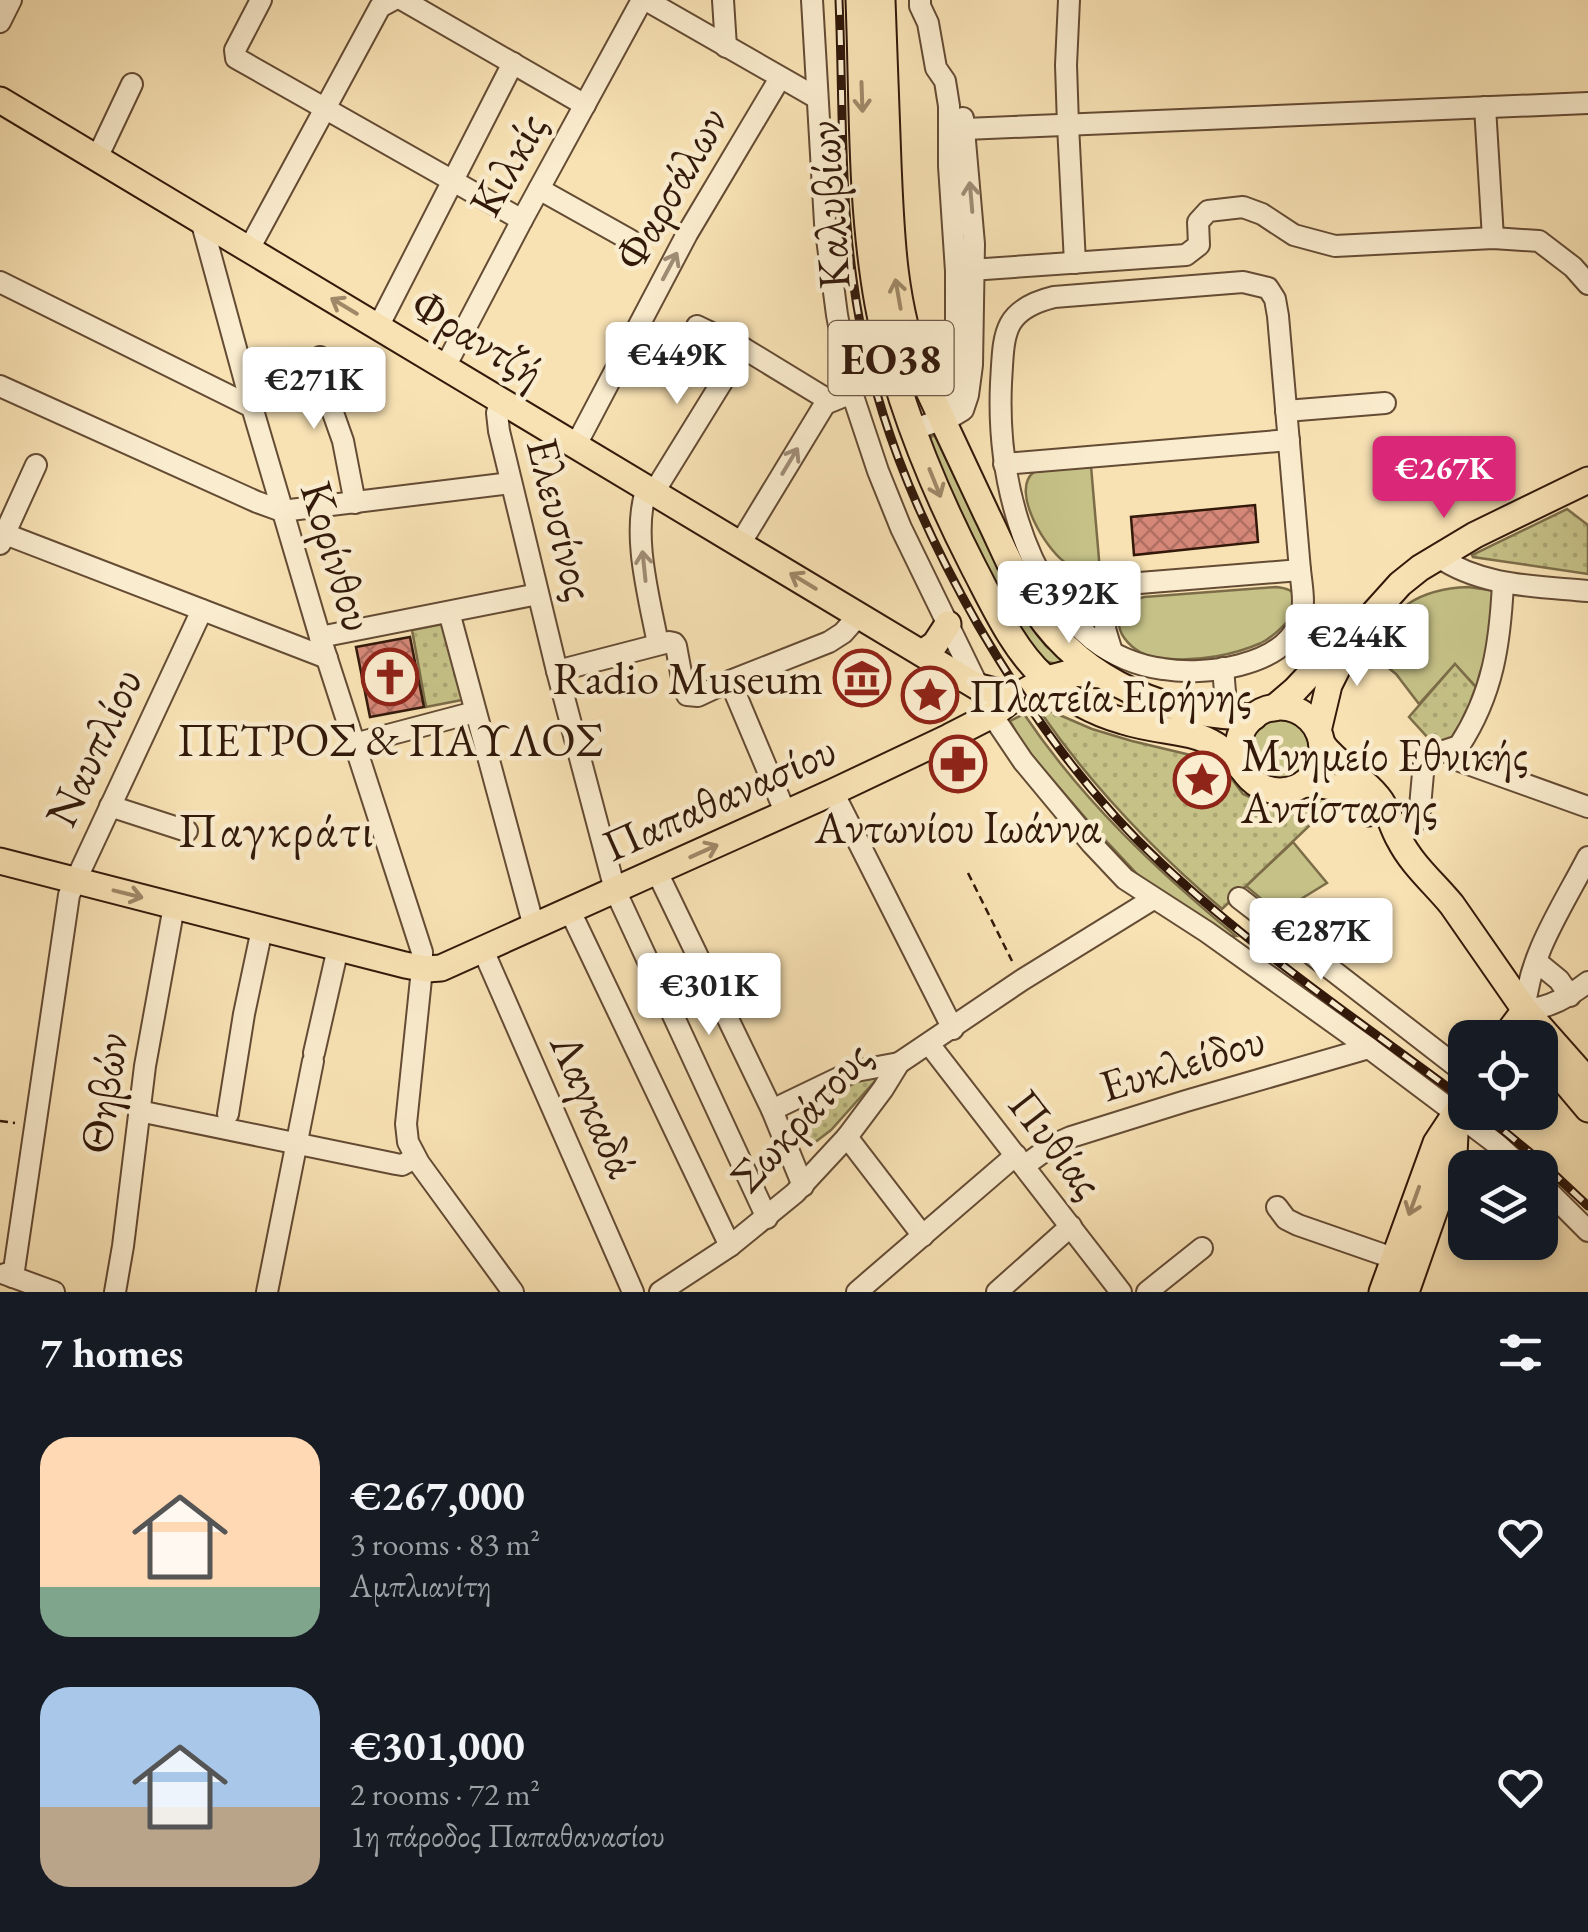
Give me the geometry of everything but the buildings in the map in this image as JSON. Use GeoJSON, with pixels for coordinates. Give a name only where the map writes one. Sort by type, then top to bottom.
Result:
{"type":"FeatureCollection","features":[{"type":"Feature","properties":{"kind":"main road","name":"Καλυβίων"},"geometry":{"type":"LineString","coordinates":[[860,0],[873,271],[888,346],[914,429],[945,508],[982,583],[1021,650],[1046,679],[1078,702],[1106,716],[1199,736],[1213,742],[1245,772]]}},
{"type":"Feature","properties":{"kind":"main road","name":"Καλυβίων"},"geometry":{"type":"LineString","coordinates":[[882,0],[891,230],[896,286],[912,354],[952,414],[1028,597],[1060,642],[1106,664],[1119,686],[1151,700],[1195,711],[1227,716],[1264,712]]}},
{"type":"Feature","properties":{"kind":"main road","name":"Φραντζή"},"geometry":{"type":"LineString","coordinates":[[0,100],[976,686],[1020,694]]}},
{"type":"Feature","properties":{"kind":"main road"},"geometry":{"type":"LineString","coordinates":[[1245,772],[1239,758],[1244,728],[1295,690],[1400,584],[1437,556],[1476,534],[1588,480]]}},
{"type":"Feature","properties":{"kind":"main road"},"geometry":{"type":"LineString","coordinates":[[922,652],[936,644],[948,624]]}},
{"type":"Feature","properties":{"kind":"main road"},"geometry":{"type":"LineString","coordinates":[[1304,784],[1318,767],[1328,685],[1354,634]]}},
{"type":"Feature","properties":{"kind":"main road","name":"Παπαθανασίου"},"geometry":{"type":"LineString","coordinates":[[422,968],[445,968],[786,814],[992,715],[1046,679],[1106,664]]}},
{"type":"Feature","properties":{"kind":"main road","name":"ΕΟ38"},"geometry":{"type":"LineString","coordinates":[[1264,712],[1297,710],[1310,719],[1331,756],[1381,800],[1399,839],[1428,882],[1440,889],[1452,905],[1515,1020]]}},
{"type":"Feature","properties":{"kind":"main road","name":"ΕΟ38"},"geometry":{"type":"LineString","coordinates":[[1245,772],[1259,786],[1272,790],[1291,790],[1304,784],[1331,785],[1361,803],[1386,832],[1399,839]]}},
{"type":"Feature","properties":{"kind":"main road"},"geometry":{"type":"LineString","coordinates":[[1,869],[74,881],[422,968]]}},
{"type":"Feature","properties":{"kind":"main road","name":"ΕΟ38"},"geometry":{"type":"LineString","coordinates":[[1558,1057],[1588,1081]]}},
{"type":"Feature","properties":{"kind":"main road"},"geometry":{"type":"LineString","coordinates":[[1558,1073],[1588,1109]]}},
{"type":"Feature","properties":{"kind":"main road"},"geometry":{"type":"LineString","coordinates":[[1382,1292],[1436,1143],[1448,1125]]}},
{"type":"Feature","properties":{"kind":"main road"},"geometry":{"type":"LineString","coordinates":[[1406,1292],[1454,1156],[1457,1130]]}},
{"type":"Feature","properties":{"kind":"street"},"geometry":{"type":"LineString","coordinates":[[0,22],[11,0]]}},
{"type":"Feature","properties":{"kind":"street"},"geometry":{"type":"LineString","coordinates":[[261,0],[235,50],[236,58],[522,220]]}},
{"type":"Feature","properties":{"kind":"street"},"geometry":{"type":"LineString","coordinates":[[403,0],[585,105]]}},
{"type":"Feature","properties":{"kind":"street"},"geometry":{"type":"LineString","coordinates":[[644,0],[817,98]]}},
{"type":"Feature","properties":{"kind":"street","name":"Κιλκίς"},"geometry":{"type":"LineString","coordinates":[[445,367],[644,0]]}},
{"type":"Feature","properties":{"kind":"street"},"geometry":{"type":"LineString","coordinates":[[722,0],[726,47]]}},
{"type":"Feature","properties":{"kind":"street"},"geometry":{"type":"LineString","coordinates":[[812,0],[824,208],[852,393],[884,487],[992,715],[1023,761],[1125,879],[1448,1099]]}},
{"type":"Feature","properties":{"kind":"street"},"geometry":{"type":"LineString","coordinates":[[920,0],[936,68],[945,81],[950,106],[949,166],[965,271]]}},
{"type":"Feature","properties":{"kind":"street"},"geometry":{"type":"LineString","coordinates":[[1070,0],[1066,65],[1076,263]]}},
{"type":"Feature","properties":{"kind":"street"},"geometry":{"type":"LineString","coordinates":[[249,249],[387,3]]}},
{"type":"Feature","properties":{"kind":"street"},"geometry":{"type":"LineString","coordinates":[[933,54],[946,68],[957,92],[965,129],[965,271],[952,414]]}},
{"type":"Feature","properties":{"kind":"street"},"geometry":{"type":"LineString","coordinates":[[378,327],[512,63]]}},
{"type":"Feature","properties":{"kind":"street","name":"Φαρσάλων"},"geometry":{"type":"LineString","coordinates":[[576,445],[688,234],[780,78]]}},
{"type":"Feature","properties":{"kind":"street"},"geometry":{"type":"LineString","coordinates":[[97,158],[132,84]]}},
{"type":"Feature","properties":{"kind":"street"},"geometry":{"type":"LineString","coordinates":[[965,129],[1588,103]]}},
{"type":"Feature","properties":{"kind":"street"},"geometry":{"type":"LineString","coordinates":[[1485,108],[1493,238]]}},
{"type":"Feature","properties":{"kind":"street"},"geometry":{"type":"LineString","coordinates":[[539,188],[630,240]]}},
{"type":"Feature","properties":{"kind":"street"},"geometry":{"type":"LineString","coordinates":[[965,271],[1186,256],[1199,245],[1198,222],[1208,211],[1243,207],[1262,214],[1294,235],[1335,246],[1493,238],[1539,241],[1588,284]]}},
{"type":"Feature","properties":{"kind":"street","name":"Κορίνθου"},"geometry":{"type":"LineString","coordinates":[[201,220],[326,658],[420,944],[422,968],[406,1124],[415,1158]]}},
{"type":"Feature","properties":{"kind":"street"},"geometry":{"type":"LineString","coordinates":[[0,282],[252,407]]}},
{"type":"Feature","properties":{"kind":"street"},"geometry":{"type":"LineString","coordinates":[[1243,282],[1268,288],[1275,299],[1286,411],[1300,570],[1299,622],[1291,636],[1264,657],[1223,668],[1162,669],[1136,663],[1106,664],[1048,584],[1016,514],[1000,430],[1004,338],[1015,314],[1054,297],[1243,282]]}},
{"type":"Feature","properties":{"kind":"street"},"geometry":{"type":"LineString","coordinates":[[697,326],[743,348],[830,401]]}},
{"type":"Feature","properties":{"kind":"street"},"geometry":{"type":"LineString","coordinates":[[658,644],[646,582],[642,502],[743,348]]}},
{"type":"Feature","properties":{"kind":"street"},"geometry":{"type":"LineString","coordinates":[[320,356],[320,376],[343,441],[355,503]]}},
{"type":"Feature","properties":{"kind":"street"},"geometry":{"type":"LineString","coordinates":[[0,386],[282,511],[511,482]]}},
{"type":"Feature","properties":{"kind":"street"},"geometry":{"type":"LineString","coordinates":[[740,544],[825,404],[852,393]]}},
{"type":"Feature","properties":{"kind":"street","name":"Ελευσίνος"},"geometry":{"type":"LineString","coordinates":[[500,400],[496,413],[511,482],[615,890],[768,1218]]}},
{"type":"Feature","properties":{"kind":"street"},"geometry":{"type":"LineString","coordinates":[[1286,411],[1384,403]]}},
{"type":"Feature","properties":{"kind":"street"},"geometry":{"type":"LineString","coordinates":[[914,429],[952,414],[1000,430]]}},
{"type":"Feature","properties":{"kind":"street"},"geometry":{"type":"LineString","coordinates":[[1004,464],[1288,440]]}},
{"type":"Feature","properties":{"kind":"street"},"geometry":{"type":"LineString","coordinates":[[36,465],[2,537],[326,658]]}},
{"type":"Feature","properties":{"kind":"street"},"geometry":{"type":"LineString","coordinates":[[1437,556],[1467,573],[1503,583],[1588,592]]}},
{"type":"Feature","properties":{"kind":"street"},"geometry":{"type":"LineString","coordinates":[[1048,584],[1082,588],[1300,570]]}},
{"type":"Feature","properties":{"kind":"street"},"geometry":{"type":"LineString","coordinates":[[1503,583],[1491,677],[1482,704],[1459,746],[1457,760],[1588,807]]}},
{"type":"Feature","properties":{"kind":"street"},"geometry":{"type":"LineString","coordinates":[[1106,664],[1109,586]]}},
{"type":"Feature","properties":{"kind":"street"},"geometry":{"type":"LineString","coordinates":[[320,637],[538,594]]}},
{"type":"Feature","properties":{"kind":"street","name":"Ναυπλίου"},"geometry":{"type":"LineString","coordinates":[[6,1274],[74,881],[202,610]]}},
{"type":"Feature","properties":{"kind":"street"},"geometry":{"type":"LineString","coordinates":[[449,612],[534,927]]}},
{"type":"Feature","properties":{"kind":"street"},"geometry":{"type":"LineString","coordinates":[[557,671],[670,642],[675,644],[687,696],[698,696],[829,642],[859,615]]}},
{"type":"Feature","properties":{"kind":"street"},"geometry":{"type":"LineString","coordinates":[[1223,668],[1227,716]]}},
{"type":"Feature","properties":{"kind":"street"},"geometry":{"type":"LineString","coordinates":[[730,682],[786,814]]}},
{"type":"Feature","properties":{"kind":"street"},"geometry":{"type":"LineString","coordinates":[[354,744],[475,712]]}},
{"type":"Feature","properties":{"kind":"street"},"geometry":{"type":"LineString","coordinates":[[1399,839],[1419,818],[1424,762],[1459,746]]}},
{"type":"Feature","properties":{"kind":"street"},"geometry":{"type":"LineString","coordinates":[[833,792],[952,1029]]}},
{"type":"Feature","properties":{"kind":"street"},"geometry":{"type":"LineString","coordinates":[[110,806],[188,831]]}},
{"type":"Feature","properties":{"kind":"street"},"geometry":{"type":"LineString","coordinates":[[1519,1020],[1536,962],[1588,857]]}},
{"type":"Feature","properties":{"kind":"street"},"geometry":{"type":"LineString","coordinates":[[658,872],[772,1110],[803,1186]]}},
{"type":"Feature","properties":{"kind":"street","name":"Σωκράτους"},"geometry":{"type":"LineString","coordinates":[[666,1290],[768,1218],[803,1186],[847,1137],[898,1063],[1153,898]]}},
{"type":"Feature","properties":{"kind":"street"},"geometry":{"type":"LineString","coordinates":[[1239,898],[1448,1060]]}},
{"type":"Feature","properties":{"kind":"street","name":"Θηβών"},"geometry":{"type":"LineString","coordinates":[[115,1292],[138,1111],[174,906]]}},
{"type":"Feature","properties":{"kind":"street"},"geometry":{"type":"LineString","coordinates":[[570,911],[730,1246]]}},
{"type":"Feature","properties":{"kind":"street"},"geometry":{"type":"LineString","coordinates":[[228,1114],[262,929]]}},
{"type":"Feature","properties":{"kind":"street"},"geometry":{"type":"LineString","coordinates":[[266,1292],[338,948]]}},
{"type":"Feature","properties":{"kind":"street","name":"Λαγκαδά"},"geometry":{"type":"LineString","coordinates":[[484,950],[632,1292]]}},
{"type":"Feature","properties":{"kind":"street"},"geometry":{"type":"LineString","coordinates":[[1536,962],[1560,980],[1570,996]]}},
{"type":"Feature","properties":{"kind":"street"},"geometry":{"type":"LineString","coordinates":[[1527,1020],[1588,982]]}},
{"type":"Feature","properties":{"kind":"street","name":"Πυθίας"},"geometry":{"type":"LineString","coordinates":[[929,1044],[1122,1292]]}},
{"type":"Feature","properties":{"kind":"street","name":"Ευκλείδου"},"geometry":{"type":"LineString","coordinates":[[857,1292],[1020,1161],[1053,1144],[1369,1048]]}},
{"type":"Feature","properties":{"kind":"street"},"geometry":{"type":"LineString","coordinates":[[772,1110],[851,1072],[898,1063]]}},
{"type":"Feature","properties":{"kind":"street"},"geometry":{"type":"LineString","coordinates":[[138,1111],[298,1137],[396,1164],[415,1158],[513,1292]]}},
{"type":"Feature","properties":{"kind":"street"},"geometry":{"type":"LineString","coordinates":[[1482,1130],[1503,1150]]}},
{"type":"Feature","properties":{"kind":"street"},"geometry":{"type":"LineString","coordinates":[[847,1137],[923,1236]]}},
{"type":"Feature","properties":{"kind":"street"},"geometry":{"type":"LineString","coordinates":[[1558,1201],[1588,1230]]}},
{"type":"Feature","properties":{"kind":"street"},"geometry":{"type":"LineString","coordinates":[[1277,1207],[1286,1219],[1298,1225],[1393,1258]]}},
{"type":"Feature","properties":{"kind":"street"},"geometry":{"type":"LineString","coordinates":[[997,1292],[1071,1226]]}},
{"type":"Feature","properties":{"kind":"street"},"geometry":{"type":"LineString","coordinates":[[1147,1292],[1202,1248]]}},
{"type":"Feature","properties":{"kind":"street"},"geometry":{"type":"LineString","coordinates":[[6,1274],[54,1292]]}},
{"type":"Feature","properties":{"kind":"path"},"geometry":{"type":"LineString","coordinates":[[968,872],[1022,980]]}},
{"type":"Feature","properties":{"kind":"shaded area"},"geometry":{"type":"Polygon","coordinates":[[[932,436],[1010,593],[1047,647],[1069,662],[1046,661],[1018,628],[932,458],[932,436]]]}},
{"type":"Feature","properties":{"kind":"shaded area"},"geometry":{"type":"Polygon","coordinates":[[[1091,466],[1100,571],[1077,568],[1060,558],[1034,521],[1026,492],[1027,481],[1034,472],[1091,466]]]}},
{"type":"Feature","properties":{"kind":"shaded area"},"geometry":{"type":"Polygon","coordinates":[[[1567,509],[1588,525],[1588,574],[1472,555],[1567,509]]]}},
{"type":"Feature","properties":{"kind":"shaded area"},"geometry":{"type":"Polygon","coordinates":[[[1276,587],[1296,596],[1293,613],[1269,638],[1240,651],[1193,659],[1159,658],[1140,652],[1120,630],[1120,614],[1125,607],[1144,597],[1276,587]]]}},
{"type":"Feature","properties":{"kind":"shaded area"},"geometry":{"type":"Polygon","coordinates":[[[1468,587],[1496,591],[1495,622],[1478,689],[1455,664],[1419,704],[1396,674],[1365,649],[1408,604],[1434,592],[1468,587]]]}},
{"type":"Feature","properties":{"kind":"shaded area"},"geometry":{"type":"Polygon","coordinates":[[[448,623],[467,699],[426,707],[412,630],[448,623]]]}},
{"type":"Feature","properties":{"kind":"shaded area"},"geometry":{"type":"Polygon","coordinates":[[[1455,664],[1480,692],[1448,744],[1430,740],[1409,717],[1455,664]]]}},
{"type":"Feature","properties":{"kind":"shaded area"},"geometry":{"type":"Polygon","coordinates":[[[1041,707],[1092,729],[1207,759],[1225,770],[1243,794],[1254,799],[1276,802],[1329,797],[1333,803],[1222,909],[1101,790],[1039,710],[1041,707]]]}},
{"type":"Feature","properties":{"kind":"shaded area"},"geometry":{"type":"Polygon","coordinates":[[[1024,714],[1095,805],[1177,886],[1236,936],[1228,936],[1138,875],[1025,748],[1010,721],[1024,714]]]}},
{"type":"Feature","properties":{"kind":"shaded area"},"geometry":{"type":"Polygon","coordinates":[[[1280,719],[1301,728],[1310,749],[1301,770],[1280,779],[1259,770],[1250,749],[1259,728],[1280,719]]]}},
{"type":"Feature","properties":{"kind":"shaded area"},"geometry":{"type":"Polygon","coordinates":[[[1293,842],[1327,883],[1278,913],[1246,886],[1293,842]]]}},
{"type":"Feature","properties":{"kind":"shaded area"},"geometry":{"type":"Polygon","coordinates":[[[874,1077],[875,1081],[831,1130],[814,1143],[806,1140],[801,1126],[802,1111],[874,1077]]]}},
{"type":"Feature","properties":{"kind":"railway"},"geometry":{"type":"LineString","coordinates":[[839,0],[846,210],[860,325],[898,458],[955,584],[1018,689],[1061,751],[1134,837],[1272,957],[1448,1088]]}},
{"type":"Feature","properties":{"kind":"railway"},"geometry":{"type":"LineString","coordinates":[[1503,1130],[1588,1206]]}},
{"type":"Feature","properties":{"kind":"place","name":"ΠΕΤΡΟΣ & ΠΑΥΛΟΣ"},"geometry":{"type":"Point","coordinates":[390,677]}},
{"type":"Feature","properties":{"kind":"place","name":"Radio Museum"},"geometry":{"type":"Point","coordinates":[862,678]}},
{"type":"Feature","properties":{"kind":"place","name":"Πλατεία Ειρήνης"},"geometry":{"type":"Point","coordinates":[930,695]}},
{"type":"Feature","properties":{"kind":"place","name":"Αντωνίου Ιωάννα"},"geometry":{"type":"Point","coordinates":[958,764]}},
{"type":"Feature","properties":{"kind":"place","name":"Μνημείο Εθνικής Αντίστασης"},"geometry":{"type":"Point","coordinates":[1202,780]}},
{"type":"Feature","properties":{"kind":"district","name":"Παγκράτι"},"geometry":{"type":"Point","coordinates":[277,829]}}]}
